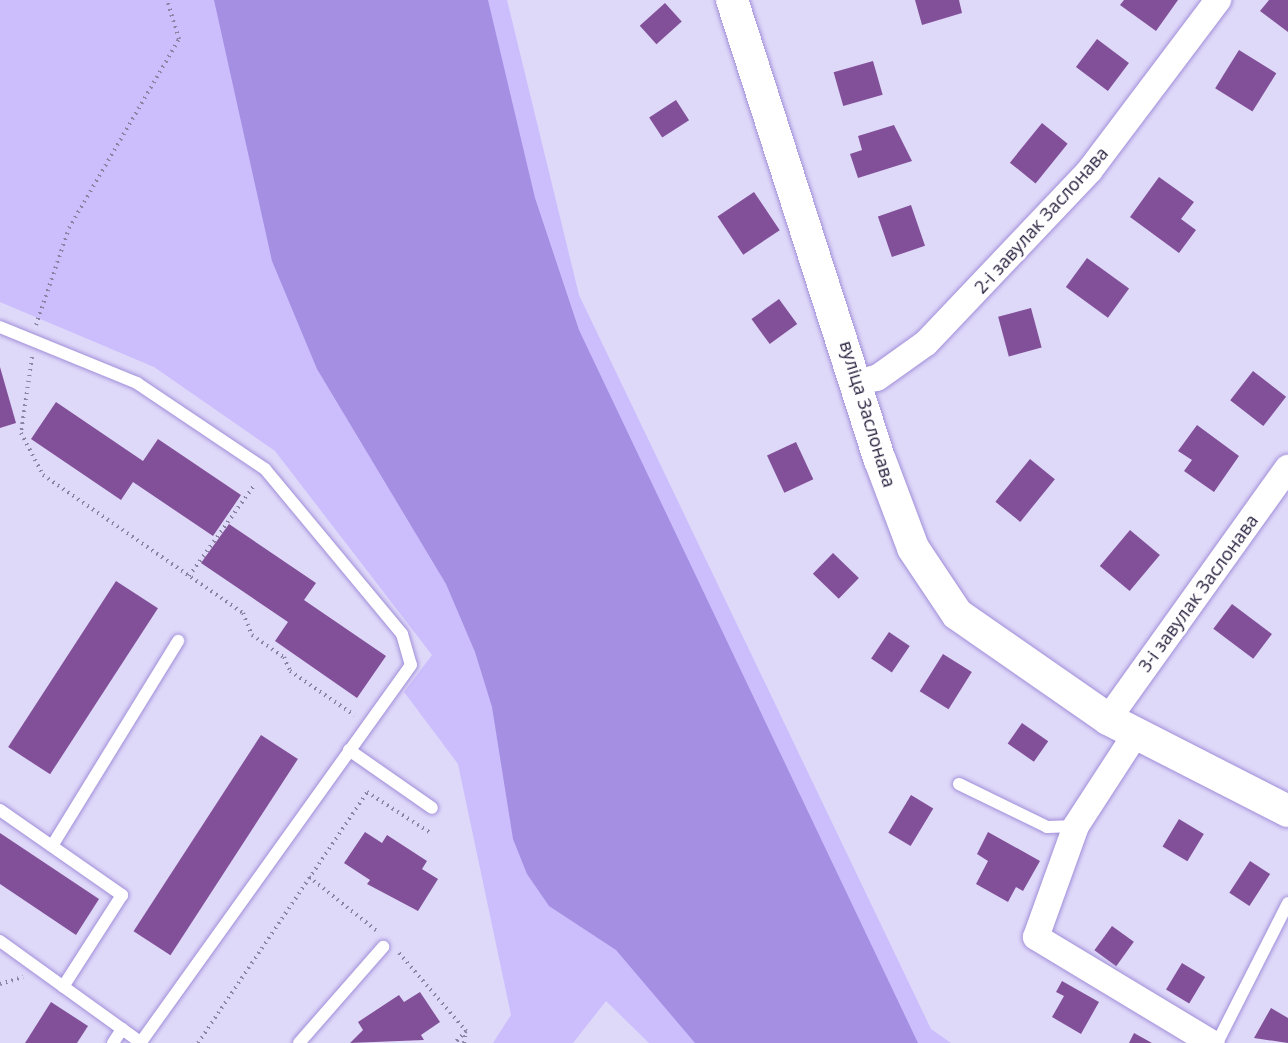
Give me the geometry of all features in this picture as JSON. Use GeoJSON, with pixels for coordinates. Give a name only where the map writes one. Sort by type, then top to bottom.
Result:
{"type":"FeatureCollection","features":[{"type":"Feature","properties":{"kind":"street","name":"вуліца Заслонава"},"geometry":{"type":"LineString","coordinates":[[732,0],[913,548],[957,614],[1108,719],[1135,735],[1288,811]]}},
{"type":"Feature","properties":{"kind":"street","name":"2-і завулак Заслонава"},"geometry":{"type":"LineString","coordinates":[[859,382],[878,378],[926,343],[1090,170],[1218,0]]}},
{"type":"Feature","properties":{"kind":"street","name":"3-і завулак Заслонава"},"geometry":{"type":"LineString","coordinates":[[1108,719],[1288,468]]}},
{"type":"Feature","properties":{"kind":"street"},"geometry":{"type":"LineString","coordinates":[[1135,735],[1076,826],[1036,938],[1212,1043]]}},
{"type":"Feature","properties":{"kind":"lane"},"geometry":{"type":"LineString","coordinates":[[0,327],[138,383],[265,469],[402,634],[411,665],[140,1042],[0,941]]}},
{"type":"Feature","properties":{"kind":"lane"},"geometry":{"type":"LineString","coordinates":[[52,846],[178,641]]}},
{"type":"Feature","properties":{"kind":"lane"},"geometry":{"type":"LineString","coordinates":[[349,750],[432,808]]}},
{"type":"Feature","properties":{"kind":"lane"},"geometry":{"type":"LineString","coordinates":[[959,784],[1047,827],[1076,826]]}},
{"type":"Feature","properties":{"kind":"lane"},"geometry":{"type":"LineString","coordinates":[[0,810],[122,895],[63,987]]}},
{"type":"Feature","properties":{"kind":"lane"},"geometry":{"type":"LineString","coordinates":[[1217,1043],[1288,903]]}},
{"type":"Feature","properties":{"kind":"lane"},"geometry":{"type":"LineString","coordinates":[[299,1043],[383,947]]}},
{"type":"Feature","properties":{"kind":"lane"},"geometry":{"type":"LineString","coordinates":[[113,1043],[122,1029]]}},
{"type":"Feature","properties":{"kind":"path"},"geometry":{"type":"LineString","coordinates":[[167,0],[178,39],[69,228],[34,341],[21,433],[43,475],[243,613],[252,635],[284,657],[290,671],[368,724]]}},
{"type":"Feature","properties":{"kind":"path"},"geometry":{"type":"LineString","coordinates":[[189,576],[265,469]]}},
{"type":"Feature","properties":{"kind":"path"},"geometry":{"type":"LineString","coordinates":[[198,1043],[368,792],[429,832]]}},
{"type":"Feature","properties":{"kind":"path"},"geometry":{"type":"LineString","coordinates":[[464,1043],[466,1031]]}},
{"type":"Feature","properties":{"kind":"shaded area"},"geometry":{"type":"Polygon","coordinates":[[[0,0],[507,0],[579,295],[931,1029],[951,1043],[649,1043],[606,1001],[573,1043],[493,1043],[511,1015],[458,764],[404,692],[432,655],[275,451],[154,367],[0,302],[0,0]]]}},
{"type":"Feature","properties":{"kind":"shaded area"},"geometry":{"type":"Polygon","coordinates":[[[214,0],[488,0],[535,198],[579,330],[918,1043],[695,1043],[616,950],[549,906],[527,874],[513,839],[492,707],[475,652],[446,584],[317,369],[272,261],[214,0]]]}},
{"type":"Feature","properties":{"kind":"building"},"geometry":{"type":"Polygon","coordinates":[[[915,0],[959,0],[962,13],[922,25],[915,0]]]}},
{"type":"Feature","properties":{"kind":"building"},"geometry":{"type":"Polygon","coordinates":[[[1124,0],[1178,0],[1156,31],[1120,5],[1124,0]]]}},
{"type":"Feature","properties":{"kind":"building"},"geometry":{"type":"Polygon","coordinates":[[[1269,0],[1288,0],[1288,32],[1260,11],[1269,0]]]}},
{"type":"Feature","properties":{"kind":"building"},"geometry":{"type":"Polygon","coordinates":[[[665,3],[682,22],[656,44],[640,26],[665,3]]]}},
{"type":"Feature","properties":{"kind":"building"},"geometry":{"type":"Polygon","coordinates":[[[1097,39],[1129,63],[1108,91],[1076,67],[1097,39]]]}},
{"type":"Feature","properties":{"kind":"building"},"geometry":{"type":"Polygon","coordinates":[[[1239,50],[1276,73],[1252,111],[1215,88],[1239,50]]]}},
{"type":"Feature","properties":{"kind":"building"},"geometry":{"type":"Polygon","coordinates":[[[873,61],[883,95],[843,106],[834,72],[873,61]]]}},
{"type":"Feature","properties":{"kind":"building"},"geometry":{"type":"Polygon","coordinates":[[[676,100],[689,120],[662,138],[649,117],[676,100]]]}},
{"type":"Feature","properties":{"kind":"building"},"geometry":{"type":"Polygon","coordinates":[[[1042,123],[1068,144],[1036,183],[1010,163],[1042,123]]]}},
{"type":"Feature","properties":{"kind":"building"},"geometry":{"type":"Polygon","coordinates":[[[894,125],[912,161],[858,178],[850,154],[862,150],[858,136],[894,125]]]}},
{"type":"Feature","properties":{"kind":"building"},"geometry":{"type":"Polygon","coordinates":[[[1159,177],[1194,202],[1181,219],[1196,230],[1179,253],[1130,217],[1159,177]]]}},
{"type":"Feature","properties":{"kind":"building"},"geometry":{"type":"Polygon","coordinates":[[[754,192],[780,230],[743,255],[718,217],[754,192]]]}},
{"type":"Feature","properties":{"kind":"building"},"geometry":{"type":"Polygon","coordinates":[[[911,205],[925,246],[892,257],[878,216],[911,205]]]}},
{"type":"Feature","properties":{"kind":"building"},"geometry":{"type":"Polygon","coordinates":[[[1087,258],[1129,289],[1108,318],[1066,287],[1087,258]]]}},
{"type":"Feature","properties":{"kind":"building"},"geometry":{"type":"Polygon","coordinates":[[[779,299],[797,324],[770,344],[751,319],[779,299]]]}},
{"type":"Feature","properties":{"kind":"building"},"geometry":{"type":"Polygon","coordinates":[[[1031,308],[1042,348],[1009,356],[998,317],[1031,308]]]}},
{"type":"Feature","properties":{"kind":"building"},"geometry":{"type":"Polygon","coordinates":[[[0,367],[16,423],[0,428],[0,367]]]}},
{"type":"Feature","properties":{"kind":"building"},"geometry":{"type":"Polygon","coordinates":[[[1253,371],[1286,397],[1263,426],[1230,400],[1253,371]]]}},
{"type":"Feature","properties":{"kind":"building"},"geometry":{"type":"Polygon","coordinates":[[[56,402],[143,461],[158,439],[241,495],[213,536],[133,482],[121,500],[31,439],[56,402]]]}},
{"type":"Feature","properties":{"kind":"building"},"geometry":{"type":"Polygon","coordinates":[[[1197,425],[1239,456],[1214,492],[1184,471],[1192,460],[1178,451],[1197,425]]]}},
{"type":"Feature","properties":{"kind":"building"},"geometry":{"type":"Polygon","coordinates":[[[796,442],[813,479],[784,493],[767,456],[796,442]]]}},
{"type":"Feature","properties":{"kind":"building"},"geometry":{"type":"Polygon","coordinates":[[[1030,459],[1055,479],[1020,522],[995,502],[1030,459]]]}},
{"type":"Feature","properties":{"kind":"building"},"geometry":{"type":"Polygon","coordinates":[[[229,524],[316,583],[304,600],[386,656],[357,698],[275,641],[288,622],[201,563],[229,524]]]}},
{"type":"Feature","properties":{"kind":"building"},"geometry":{"type":"Polygon","coordinates":[[[1130,530],[1160,555],[1130,591],[1100,566],[1130,530]]]}},
{"type":"Feature","properties":{"kind":"building"},"geometry":{"type":"Polygon","coordinates":[[[833,553],[859,578],[839,599],[813,574],[833,553]]]}},
{"type":"Feature","properties":{"kind":"building"},"geometry":{"type":"Polygon","coordinates":[[[116,581],[158,608],[50,774],[8,747],[116,581]]]}},
{"type":"Feature","properties":{"kind":"building"},"geometry":{"type":"Polygon","coordinates":[[[1232,604],[1272,634],[1253,659],[1213,629],[1232,604]]]}},
{"type":"Feature","properties":{"kind":"building"},"geometry":{"type":"Polygon","coordinates":[[[889,632],[910,646],[892,673],[871,659],[889,632]]]}},
{"type":"Feature","properties":{"kind":"building"},"geometry":{"type":"Polygon","coordinates":[[[943,654],[972,672],[949,709],[920,691],[943,654]]]}},
{"type":"Feature","properties":{"kind":"building"},"geometry":{"type":"Polygon","coordinates":[[[1022,723],[1048,741],[1034,762],[1008,743],[1022,723]]]}},
{"type":"Feature","properties":{"kind":"building"},"geometry":{"type":"Polygon","coordinates":[[[261,735],[298,759],[170,955],[134,931],[261,735]]]}},
{"type":"Feature","properties":{"kind":"building"},"geometry":{"type":"Polygon","coordinates":[[[911,795],[933,808],[911,846],[888,833],[911,795]]]}},
{"type":"Feature","properties":{"kind":"building"},"geometry":{"type":"Polygon","coordinates":[[[1179,819],[1204,834],[1187,861],[1163,846],[1179,819]]]}},
{"type":"Feature","properties":{"kind":"building"},"geometry":{"type":"Polygon","coordinates":[[[365,832],[382,843],[387,835],[427,861],[422,869],[438,879],[418,911],[367,884],[370,880],[344,863],[365,832]]]}},
{"type":"Feature","properties":{"kind":"building"},"geometry":{"type":"Polygon","coordinates":[[[988,832],[1040,861],[1023,891],[1016,887],[1008,902],[976,884],[988,861],[977,854],[988,832]]]}},
{"type":"Feature","properties":{"kind":"building"},"geometry":{"type":"Polygon","coordinates":[[[0,833],[99,899],[76,935],[0,884],[0,833]]]}},
{"type":"Feature","properties":{"kind":"building"},"geometry":{"type":"Polygon","coordinates":[[[1250,861],[1270,874],[1249,906],[1229,893],[1250,861]]]}},
{"type":"Feature","properties":{"kind":"building"},"geometry":{"type":"Polygon","coordinates":[[[1112,926],[1134,942],[1116,966],[1094,950],[1112,926]]]}},
{"type":"Feature","properties":{"kind":"building"},"geometry":{"type":"Polygon","coordinates":[[[1182,963],[1205,977],[1189,1003],[1166,990],[1182,963]]]}},
{"type":"Feature","properties":{"kind":"building"},"geometry":{"type":"Polygon","coordinates":[[[1062,981],[1099,1002],[1081,1034],[1052,1017],[1064,996],[1056,992],[1062,981]]]}},
{"type":"Feature","properties":{"kind":"building"},"geometry":{"type":"Polygon","coordinates":[[[420,992],[440,1022],[421,1035],[424,1040],[350,1043],[363,1030],[358,1022],[399,995],[404,1002],[420,992]]]}},
{"type":"Feature","properties":{"kind":"building"},"geometry":{"type":"Polygon","coordinates":[[[51,1002],[88,1026],[77,1043],[25,1043],[51,1002]]]}},
{"type":"Feature","properties":{"kind":"building"},"geometry":{"type":"Polygon","coordinates":[[[1271,1008],[1288,1018],[1288,1043],[1254,1038],[1271,1008]]]}},
{"type":"Feature","properties":{"kind":"building"},"geometry":{"type":"Polygon","coordinates":[[[1134,1033],[1152,1043],[1129,1043],[1134,1033]]]}}]}
